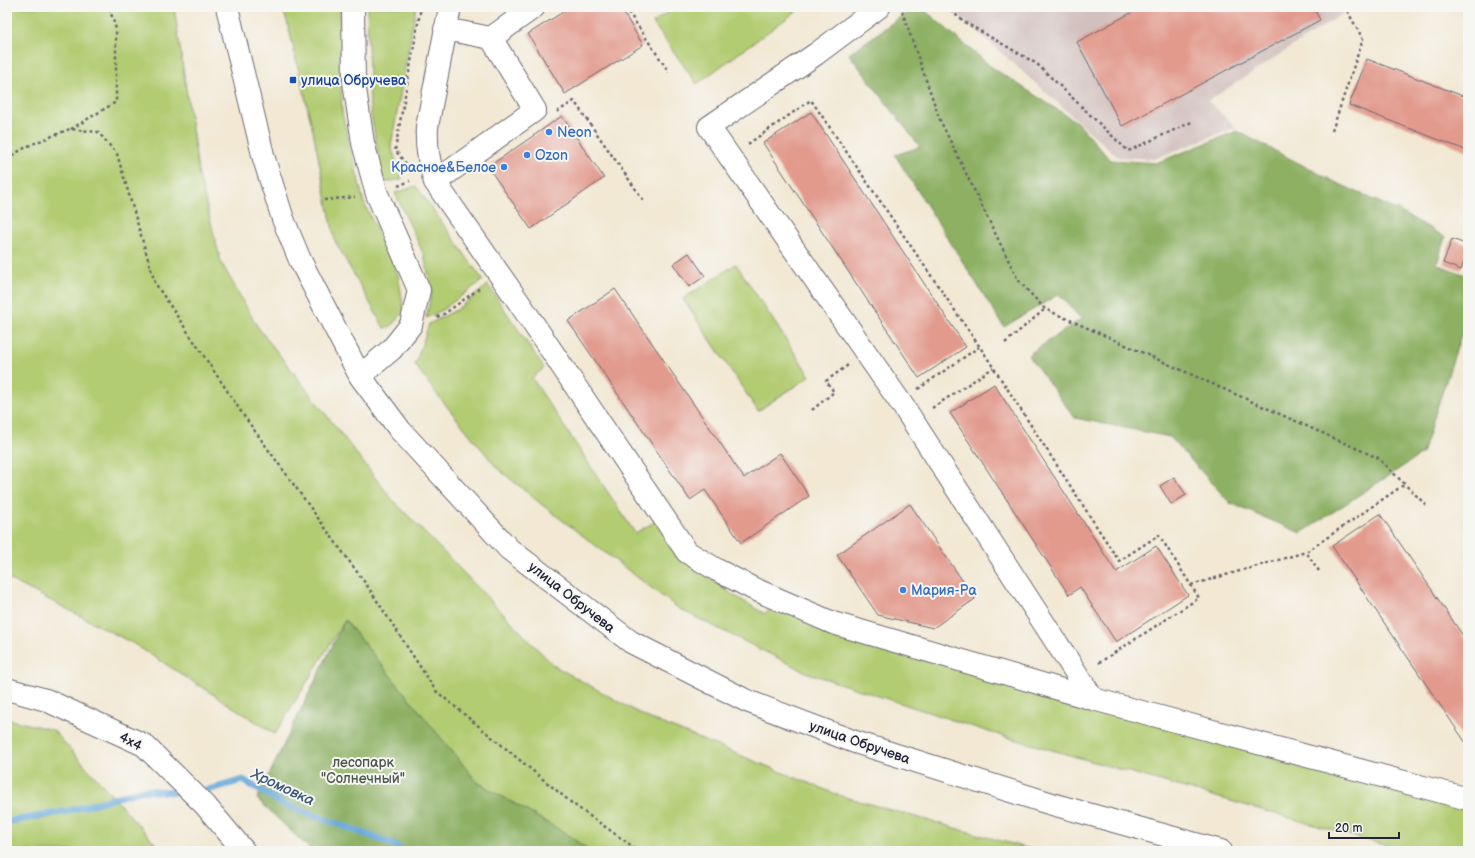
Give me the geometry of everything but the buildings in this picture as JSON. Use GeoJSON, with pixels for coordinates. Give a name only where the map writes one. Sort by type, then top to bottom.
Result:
{"type":"FeatureCollection","features":[{"type":"Feature","properties":{"kind":"street","name":"улица Обручева"},"geometry":{"type":"LineString","coordinates":[[227,7],[264,159],[283,219],[300,260],[360,376],[400,430],[509,549],[631,642],[747,701],[854,742],[1052,804],[1221,851]]}},
{"type":"Feature","properties":{"kind":"street"},"geometry":{"type":"LineString","coordinates":[[353,7],[354,82],[363,142],[377,194],[419,290],[411,325],[392,349],[360,376]]}},
{"type":"Feature","properties":{"kind":"street"},"geometry":{"type":"LineString","coordinates":[[450,7],[427,127],[426,144],[429,162],[435,182],[687,552],[717,570],[752,588],[833,623],[1093,699],[1468,798]]}},
{"type":"Feature","properties":{"kind":"street"},"geometry":{"type":"LineString","coordinates":[[446,29],[491,38],[534,7]]}},
{"type":"Feature","properties":{"kind":"street"},"geometry":{"type":"LineString","coordinates":[[879,7],[816,54],[710,127],[905,409],[1093,699]]}},
{"type":"Feature","properties":{"kind":"street"},"geometry":{"type":"LineString","coordinates":[[435,182],[535,110],[491,38]]}},
{"type":"Feature","properties":{"kind":"street","name":"4x4"},"geometry":{"type":"LineString","coordinates":[[7,689],[46,700],[144,745],[205,805],[244,851]]}},
{"type":"Feature","properties":{"kind":"path"},"geometry":{"type":"LineString","coordinates":[[7,158],[30,146],[70,129],[116,102],[116,29],[108,7]]}},
{"type":"Feature","properties":{"kind":"path"},"geometry":{"type":"LineString","coordinates":[[625,7],[669,72]]}},
{"type":"Feature","properties":{"kind":"path"},"geometry":{"type":"LineString","coordinates":[[900,7],[943,127],[1018,280],[1045,309],[1378,458],[1427,506]]}},
{"type":"Feature","properties":{"kind":"path"},"geometry":{"type":"LineString","coordinates":[[946,7],[966,23],[1037,64],[1128,151],[1194,121]]}},
{"type":"Feature","properties":{"kind":"path"},"geometry":{"type":"LineString","coordinates":[[1332,131],[1363,39],[1345,7]]}},
{"type":"Feature","properties":{"kind":"path"},"geometry":{"type":"LineString","coordinates":[[746,145],[811,100],[979,347],[1119,561],[1159,536],[1199,598],[1094,667]]}},
{"type":"Feature","properties":{"kind":"path"},"geometry":{"type":"LineString","coordinates":[[563,108],[574,101],[644,201]]}},
{"type":"Feature","properties":{"kind":"path"},"geometry":{"type":"LineString","coordinates":[[70,129],[98,132],[117,154],[155,283],[244,416],[368,587],[436,691],[573,804],[639,851]]}},
{"type":"Feature","properties":{"kind":"path"},"geometry":{"type":"LineString","coordinates":[[444,314],[484,285]]}},
{"type":"Feature","properties":{"kind":"path"},"geometry":{"type":"LineString","coordinates":[[1005,343],[1045,309]]}},
{"type":"Feature","properties":{"kind":"path"},"geometry":{"type":"LineString","coordinates":[[912,394],[979,347]]}},
{"type":"Feature","properties":{"kind":"path"},"geometry":{"type":"LineString","coordinates":[[812,410],[834,392],[826,381],[866,353]]}},
{"type":"Feature","properties":{"kind":"path"},"geometry":{"type":"LineString","coordinates":[[932,408],[993,368]]}},
{"type":"Feature","properties":{"kind":"path"},"geometry":{"type":"LineString","coordinates":[[1191,585],[1306,552],[1405,484]]}},
{"type":"Feature","properties":{"kind":"path"},"geometry":{"type":"LineString","coordinates":[[1306,552],[1319,571]]}},
{"type":"Feature","properties":{"kind":"shaded area"},"geometry":{"type":"Polygon","coordinates":[[[950,7],[1353,7],[1208,101],[1236,127],[1154,159],[1118,157],[950,7]]]}},
{"type":"Feature","properties":{"kind":"green space"},"geometry":{"type":"Polygon","coordinates":[[[7,7],[174,7],[199,176],[221,262],[257,326],[391,498],[553,665],[646,717],[838,795],[1037,851],[589,851],[570,836],[477,782],[345,620],[275,734],[134,644],[7,578],[7,7]]]}},
{"type":"Feature","properties":{"kind":"green space"},"geometry":{"type":"Polygon","coordinates":[[[281,7],[340,7],[342,113],[364,203],[398,274],[404,311],[390,327],[384,328],[335,241],[313,131],[287,21],[281,7]]]}},
{"type":"Feature","properties":{"kind":"green space"},"geometry":{"type":"Polygon","coordinates":[[[367,7],[416,7],[391,146],[402,179],[383,183],[370,108],[367,7]]]}},
{"type":"Feature","properties":{"kind":"green space"},"geometry":{"type":"Polygon","coordinates":[[[675,7],[802,7],[697,84],[653,23],[675,7]]]}},
{"type":"Feature","properties":{"kind":"green space"},"geometry":{"type":"Polygon","coordinates":[[[914,7],[921,7],[990,66],[1078,123],[1110,160],[1156,163],[1237,131],[1335,182],[1401,212],[1445,237],[1437,264],[1468,276],[1468,314],[1422,454],[1301,533],[1230,503],[1170,437],[1075,418],[1028,355],[1081,319],[1059,294],[1004,327],[895,155],[920,147],[849,54],[914,7]]]}},
{"type":"Feature","properties":{"kind":"green space"},"geometry":{"type":"Polygon","coordinates":[[[416,186],[483,280],[441,311],[426,318],[432,291],[424,255],[395,193],[416,186]]]}},
{"type":"Feature","properties":{"kind":"green space"},"geometry":{"type":"Polygon","coordinates":[[[736,264],[810,376],[758,411],[683,299],[736,264]]]}},
{"type":"Feature","properties":{"kind":"green space"},"geometry":{"type":"Polygon","coordinates":[[[488,285],[544,368],[532,378],[635,533],[658,520],[685,558],[730,593],[765,614],[771,606],[1468,803],[1468,851],[1405,851],[989,732],[808,673],[679,609],[541,504],[497,468],[415,365],[429,324],[456,310],[488,285]]]}},
{"type":"Feature","properties":{"kind":"green space","name":"лесопарк \"Солнечный\""},"geometry":{"type":"Polygon","coordinates":[[[345,620],[477,782],[570,836],[589,851],[312,851],[257,799],[345,620]]]}},
{"type":"Feature","properties":{"kind":"green space"},"geometry":{"type":"Polygon","coordinates":[[[7,719],[53,730],[162,851],[7,851],[7,719]]]}},
{"type":"Feature","properties":{"kind":"waterway","name":"Хромовка"},"geometry":{"type":"LineString","coordinates":[[197,793],[243,780],[285,805],[393,844],[402,851]]}},
{"type":"Feature","properties":{"kind":"waterway","name":"Хромовка"},"geometry":{"type":"LineString","coordinates":[[7,822],[68,811],[144,790],[185,793]]}},
{"type":"Feature","properties":{"kind":"place","name":"улица Обручева"},"geometry":{"type":"Point","coordinates":[293,80]}},
{"type":"Feature","properties":{"kind":"place","name":"Neon"},"geometry":{"type":"Point","coordinates":[549,132]}},
{"type":"Feature","properties":{"kind":"place","name":"Ozon"},"geometry":{"type":"Point","coordinates":[527,155]}},
{"type":"Feature","properties":{"kind":"place","name":"Красное&Белое"},"geometry":{"type":"Point","coordinates":[504,167]}},
{"type":"Feature","properties":{"kind":"place","name":"Мария-Ра"},"geometry":{"type":"Point","coordinates":[903,590]}}]}
